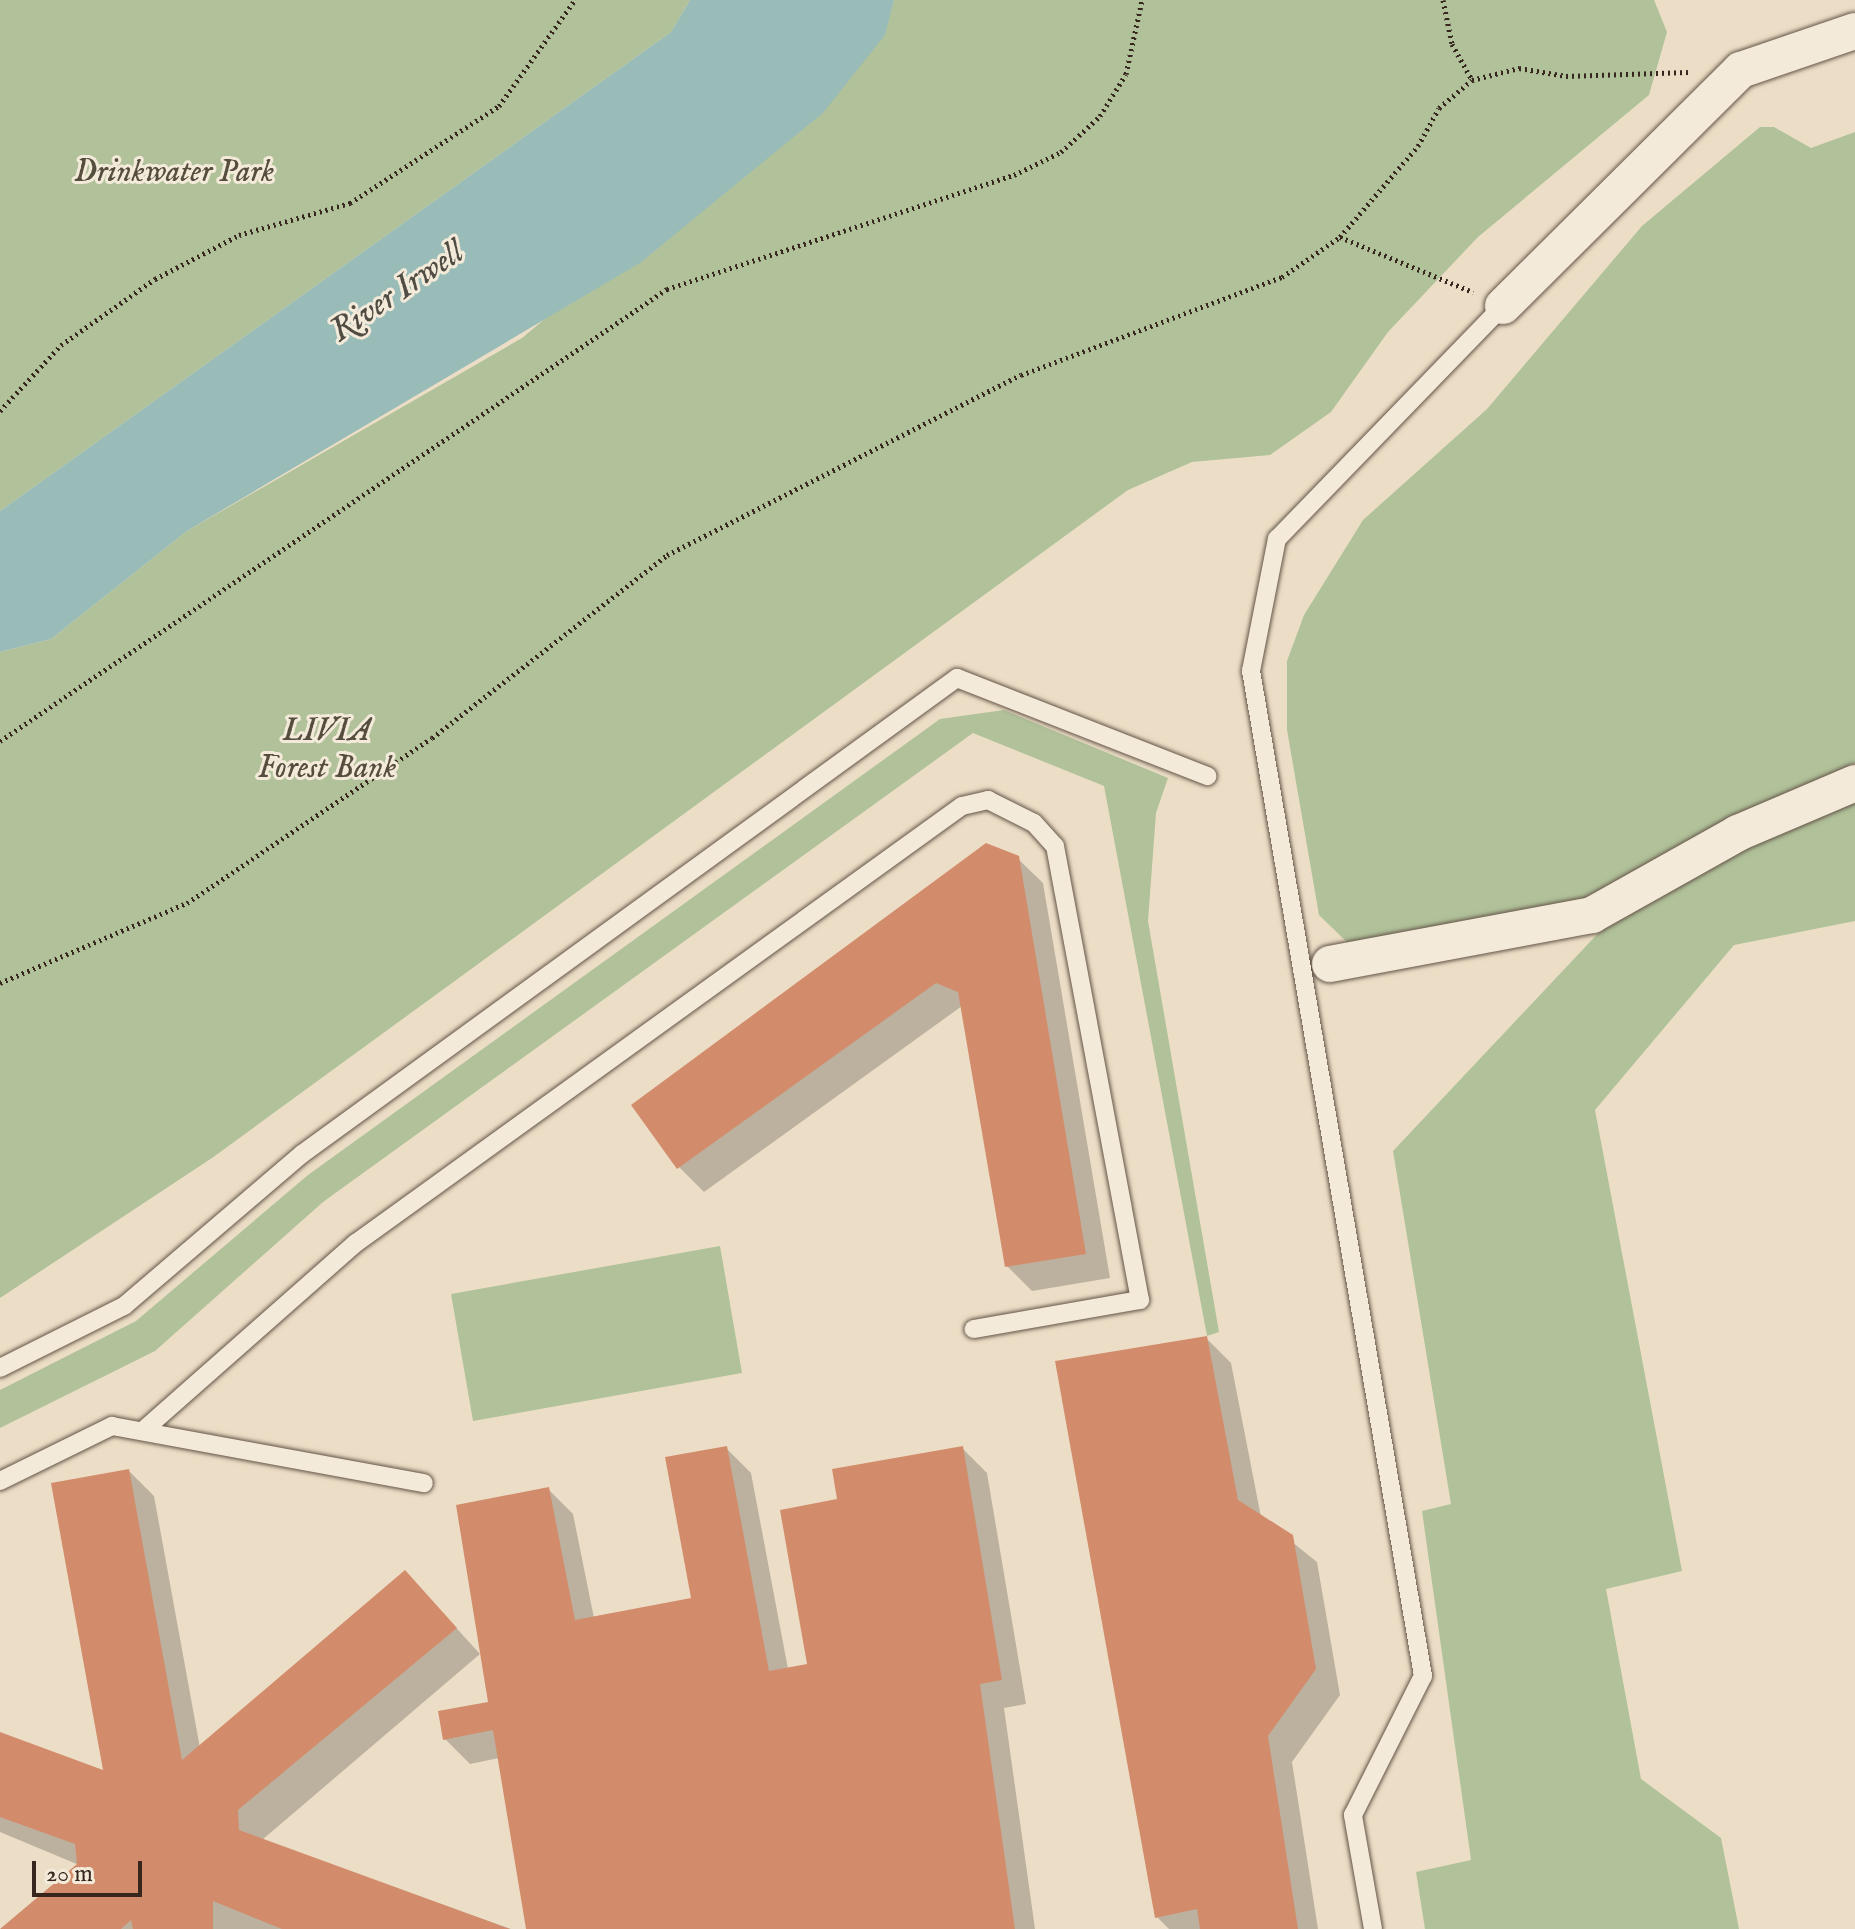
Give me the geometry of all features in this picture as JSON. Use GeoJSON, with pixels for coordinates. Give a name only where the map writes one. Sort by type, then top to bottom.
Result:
{"type":"FeatureCollection","features":[{"type":"Feature","properties":{"kind":"street"},"geometry":{"type":"LineString","coordinates":[[1503,306],[1741,70],[1855,31]]}},
{"type":"Feature","properties":{"kind":"street"},"geometry":{"type":"LineString","coordinates":[[1330,964],[1592,915],[1738,833],[1855,783]]}},
{"type":"Feature","properties":{"kind":"lane"},"geometry":{"type":"LineString","coordinates":[[1373,1929],[1353,1815],[1423,1676],[1251,671],[1277,539],[1503,306]]}},
{"type":"Feature","properties":{"kind":"lane"},"geometry":{"type":"LineString","coordinates":[[0,1368],[124,1306],[302,1154],[957,678],[1207,776]]}},
{"type":"Feature","properties":{"kind":"lane"},"geometry":{"type":"LineString","coordinates":[[146,1428],[356,1243],[962,806],[988,800],[1034,823],[1055,846],[1063,872],[1140,1300],[973,1329]]}},
{"type":"Feature","properties":{"kind":"lane"},"geometry":{"type":"LineString","coordinates":[[0,1481],[112,1426],[146,1428],[424,1483]]}},
{"type":"Feature","properties":{"kind":"path"},"geometry":{"type":"LineString","coordinates":[[0,411],[61,345],[155,279],[239,235],[350,203],[499,106],[575,0]]}},
{"type":"Feature","properties":{"kind":"path"},"geometry":{"type":"LineString","coordinates":[[0,741],[667,289],[1014,175],[1061,152],[1100,116],[1126,74],[1142,0]]}},
{"type":"Feature","properties":{"kind":"path"},"geometry":{"type":"LineString","coordinates":[[1443,0],[1452,44],[1472,80]]}},
{"type":"Feature","properties":{"kind":"path"},"geometry":{"type":"LineString","coordinates":[[0,983],[187,903],[432,738],[667,555],[1021,375],[1282,277],[1340,237],[1418,146],[1439,108],[1472,80],[1519,68],[1566,76],[1741,70]]}},
{"type":"Feature","properties":{"kind":"path"},"geometry":{"type":"LineString","coordinates":[[1340,237],[1503,306]]}},
{"type":"Feature","properties":{"kind":"green space","name":"Drinkwater Park"},"geometry":{"type":"Polygon","coordinates":[[[0,0],[690,0],[671,32],[0,511],[0,0]]]}},
{"type":"Feature","properties":{"kind":"green space","name":"LIVIA Forest Bank"},"geometry":{"type":"Polygon","coordinates":[[[894,0],[1654,0],[1667,32],[1649,95],[1478,237],[1388,332],[1331,412],[1270,455],[1192,462],[1128,490],[212,1158],[0,1298],[0,652],[51,639],[187,531],[522,338],[884,35],[894,0]]]}},
{"type":"Feature","properties":{"kind":"green space"},"geometry":{"type":"Polygon","coordinates":[[[1760,127],[1774,127],[1811,148],[1855,132],[1855,763],[1592,897],[1352,947],[1319,915],[1287,730],[1287,661],[1304,615],[1363,520],[1487,409],[1642,226],[1760,127]]]}},
{"type":"Feature","properties":{"kind":"green space"},"geometry":{"type":"Polygon","coordinates":[[[1004,710],[1168,778],[1156,813],[1148,921],[1219,1332],[1207,1336],[1104,786],[973,733],[323,1202],[155,1351],[0,1428],[0,1390],[136,1321],[308,1175],[940,719],[1004,710]]]}},
{"type":"Feature","properties":{"kind":"green space"},"geometry":{"type":"Polygon","coordinates":[[[1855,799],[1855,921],[1734,945],[1595,1110],[1682,1571],[1606,1589],[1641,1779],[1721,1838],[1739,1929],[1425,1929],[1416,1872],[1471,1860],[1422,1511],[1451,1504],[1393,1151],[1604,927],[1739,850],[1855,799]]]}},
{"type":"Feature","properties":{"kind":"green space"},"geometry":{"type":"Polygon","coordinates":[[[720,1246],[742,1373],[473,1421],[451,1294],[720,1246]]]}},
{"type":"Feature","properties":{"kind":"water","name":"River Irwell"},"geometry":{"type":"Polygon","coordinates":[[[690,0],[894,0],[885,35],[823,113],[640,263],[187,531],[51,639],[0,652],[0,511],[671,32],[690,0]]]}},
{"type":"Feature","properties":{"kind":"building"},"geometry":{"type":"Polygon","coordinates":[[[986,843],[1019,856],[1086,1254],[1005,1267],[958,992],[936,983],[677,1169],[631,1105],[986,843]]]}},
{"type":"Feature","properties":{"kind":"building"},"geometry":{"type":"Polygon","coordinates":[[[1207,1336],[1238,1500],[1293,1535],[1316,1669],[1268,1736],[1298,1929],[1200,1929],[1197,1909],[1155,1918],[1055,1361],[1207,1336]]]}},
{"type":"Feature","properties":{"kind":"building"},"geometry":{"type":"Polygon","coordinates":[[[727,1446],[769,1671],[807,1664],[780,1510],[837,1499],[832,1469],[963,1446],[1002,1680],[980,1684],[1015,1929],[526,1929],[493,1730],[443,1740],[438,1711],[488,1702],[456,1505],[549,1487],[575,1620],[691,1598],[665,1457],[727,1446]]]}},
{"type":"Feature","properties":{"kind":"building"},"geometry":{"type":"Polygon","coordinates":[[[129,1469],[182,1760],[405,1570],[457,1628],[238,1810],[239,1830],[510,1929],[282,1929],[213,1901],[213,1929],[133,1929],[131,1920],[121,1929],[0,1929],[77,1864],[75,1844],[0,1817],[0,1732],[103,1770],[51,1483],[129,1469]]]}}]}
